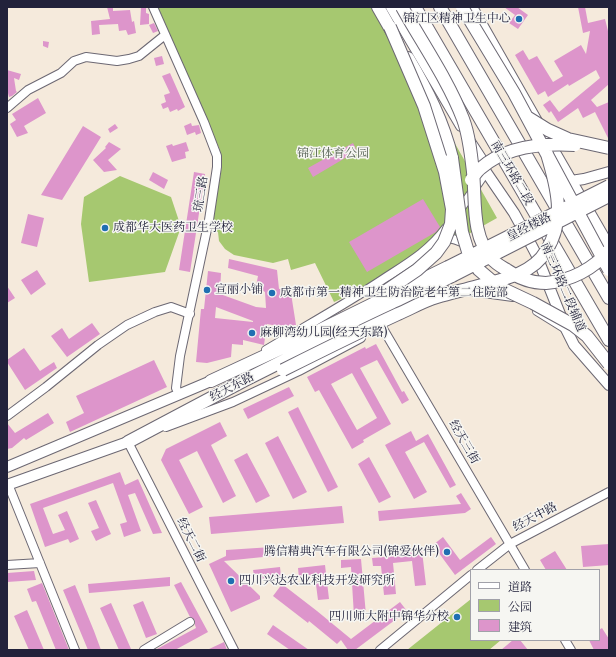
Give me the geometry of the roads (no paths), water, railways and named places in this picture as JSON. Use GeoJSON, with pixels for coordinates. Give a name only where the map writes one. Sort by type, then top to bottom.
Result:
{"type":"FeatureCollection","features":[{"type":"Feature","properties":{"kind":"highway"},"geometry":{"type":"LineString","coordinates":[[378,7],[423,85],[443,127],[452,158],[462,232],[469,255],[479,270],[499,287],[533,303],[573,325],[587,336],[609,364]]}},
{"type":"Feature","properties":{"kind":"highway"},"geometry":{"type":"LineString","coordinates":[[402,7],[445,81],[462,118],[468,136],[473,172],[477,226],[482,242],[492,260],[515,276],[541,283],[553,282],[578,275],[594,266],[609,250]]}},
{"type":"Feature","properties":{"kind":"highway","name":"南三环路二段"},"geometry":{"type":"LineString","coordinates":[[415,7],[609,340]]}},
{"type":"Feature","properties":{"kind":"highway","name":"南三环路二段"},"geometry":{"type":"LineString","coordinates":[[440,7],[609,298]]}},
{"type":"Feature","properties":{"kind":"highway"},"geometry":{"type":"LineString","coordinates":[[453,7],[510,100],[527,117],[548,130],[568,139],[607,148]]}},
{"type":"Feature","properties":{"kind":"highway"},"geometry":{"type":"LineString","coordinates":[[462,7],[514,93],[609,270]]}},
{"type":"Feature","properties":{"kind":"highway"},"geometry":{"type":"LineString","coordinates":[[310,336],[386,291],[417,270],[436,253],[444,242],[451,224],[452,209],[445,172],[417,87],[390,27]]}},
{"type":"Feature","properties":{"kind":"highway"},"geometry":{"type":"LineString","coordinates":[[460,215],[462,199],[468,183],[480,168],[510,151],[531,146],[563,144],[607,148]]}},
{"type":"Feature","properties":{"kind":"highway"},"geometry":{"type":"LineString","coordinates":[[180,416],[231,395],[381,322],[435,298],[514,276],[529,268],[546,252],[556,227],[558,199],[555,181],[547,154]]}},
{"type":"Feature","properties":{"kind":"highway","name":"皇经楼路"},"geometry":{"type":"LineString","coordinates":[[450,271],[609,186]]}},
{"type":"Feature","properties":{"kind":"highway","name":"皇经楼路"},"geometry":{"type":"LineString","coordinates":[[450,271],[609,196]]}},
{"type":"Feature","properties":{"kind":"highway","name":"经天东路"},"geometry":{"type":"LineString","coordinates":[[211,381],[450,271]]}},
{"type":"Feature","properties":{"kind":"highway","name":"经天东路"},"geometry":{"type":"LineString","coordinates":[[128,442],[180,416],[450,271]]}},
{"type":"Feature","properties":{"kind":"main road","name":"南三环路二段辅道"},"geometry":{"type":"LineString","coordinates":[[391,7],[482,160],[486,172],[514,213],[536,254],[566,329],[574,345],[609,385]]}},
{"type":"Feature","properties":{"kind":"main road"},"geometry":{"type":"LineString","coordinates":[[472,7],[609,246]]}},
{"type":"Feature","properties":{"kind":"main road"},"geometry":{"type":"LineString","coordinates":[[571,181],[609,172]]}},
{"type":"Feature","properties":{"kind":"main road"},"geometry":{"type":"LineString","coordinates":[[591,215],[600,207],[609,202]]}},
{"type":"Feature","properties":{"kind":"main road","name":"经天东路"},"geometry":{"type":"LineString","coordinates":[[7,467],[211,381]]}},
{"type":"Feature","properties":{"kind":"main road","name":"经天东路"},"geometry":{"type":"LineString","coordinates":[[7,485],[128,442]]}},
{"type":"Feature","properties":{"kind":"street","name":"琉三路"},"geometry":{"type":"LineString","coordinates":[[153,7],[204,122],[217,156],[217,167],[209,220],[180,356],[176,388],[178,395]]}},
{"type":"Feature","properties":{"kind":"street"},"geometry":{"type":"LineString","coordinates":[[7,108],[28,90],[61,72],[74,61],[86,57],[118,61],[129,59],[139,56],[165,35]]}},
{"type":"Feature","properties":{"kind":"street"},"geometry":{"type":"LineString","coordinates":[[211,381],[361,294],[425,252],[440,236],[486,172]]}},
{"type":"Feature","properties":{"kind":"street"},"geometry":{"type":"LineString","coordinates":[[440,236],[460,241],[471,249],[480,264],[479,276],[469,291]]}},
{"type":"Feature","properties":{"kind":"street"},"geometry":{"type":"LineString","coordinates":[[128,442],[233,402],[299,371],[448,291],[469,291],[515,298],[566,329]]}},
{"type":"Feature","properties":{"kind":"street"},"geometry":{"type":"LineString","coordinates":[[7,416],[98,345],[127,326],[155,312],[171,307],[190,314]]}},
{"type":"Feature","properties":{"kind":"street","name":"经天三街"},"geometry":{"type":"LineString","coordinates":[[382,327],[524,569]]}},
{"type":"Feature","properties":{"kind":"street","name":"经天二街"},"geometry":{"type":"LineString","coordinates":[[128,442],[234,650]]}},
{"type":"Feature","properties":{"kind":"street"},"geometry":{"type":"LineString","coordinates":[[7,485],[75,650]]}},
{"type":"Feature","properties":{"kind":"street","name":"经天中路"},"geometry":{"type":"LineString","coordinates":[[478,569],[510,544],[609,492]]}},
{"type":"Feature","properties":{"kind":"street"},"geometry":{"type":"LineString","coordinates":[[7,565],[40,563]]}},
{"type":"Feature","properties":{"kind":"street"},"geometry":{"type":"LineString","coordinates":[[380,650],[470,576]]}},
{"type":"Feature","properties":{"kind":"street"},"geometry":{"type":"LineString","coordinates":[[144,650],[190,622]]}},
{"type":"Feature","properties":{"kind":"street"},"geometry":{"type":"LineString","coordinates":[[566,641],[571,650]]}},
{"type":"Feature","properties":{"kind":"place","name":"锦江区精神卫生中心"},"geometry":{"type":"Point","coordinates":[519,19]}},
{"type":"Feature","properties":{"kind":"place","name":"成都华大医药卫生学校"},"geometry":{"type":"Point","coordinates":[105,228]}},
{"type":"Feature","properties":{"kind":"place","name":"宣丽小铺"},"geometry":{"type":"Point","coordinates":[207,290]}},
{"type":"Feature","properties":{"kind":"place","name":"成都市第一精神卫生防治院老年第二住院部"},"geometry":{"type":"Point","coordinates":[272,293]}},
{"type":"Feature","properties":{"kind":"place","name":"麻柳湾幼儿园(经天东路)"},"geometry":{"type":"Point","coordinates":[252,333]}},
{"type":"Feature","properties":{"kind":"place","name":"腾信精典汽车有限公司(锦爱伙伴)"},"geometry":{"type":"Point","coordinates":[447,552]}},
{"type":"Feature","properties":{"kind":"place","name":"四川兴达农业科技开发研究所"},"geometry":{"type":"Point","coordinates":[231,581]}},
{"type":"Feature","properties":{"kind":"place","name":"四川师大附中锦华分校"},"geometry":{"type":"Point","coordinates":[457,617]}},
{"type":"Feature","properties":{"kind":"park label","name":"锦江体育公园"},"geometry":{"type":"Point","coordinates":[333,154]}}]}
